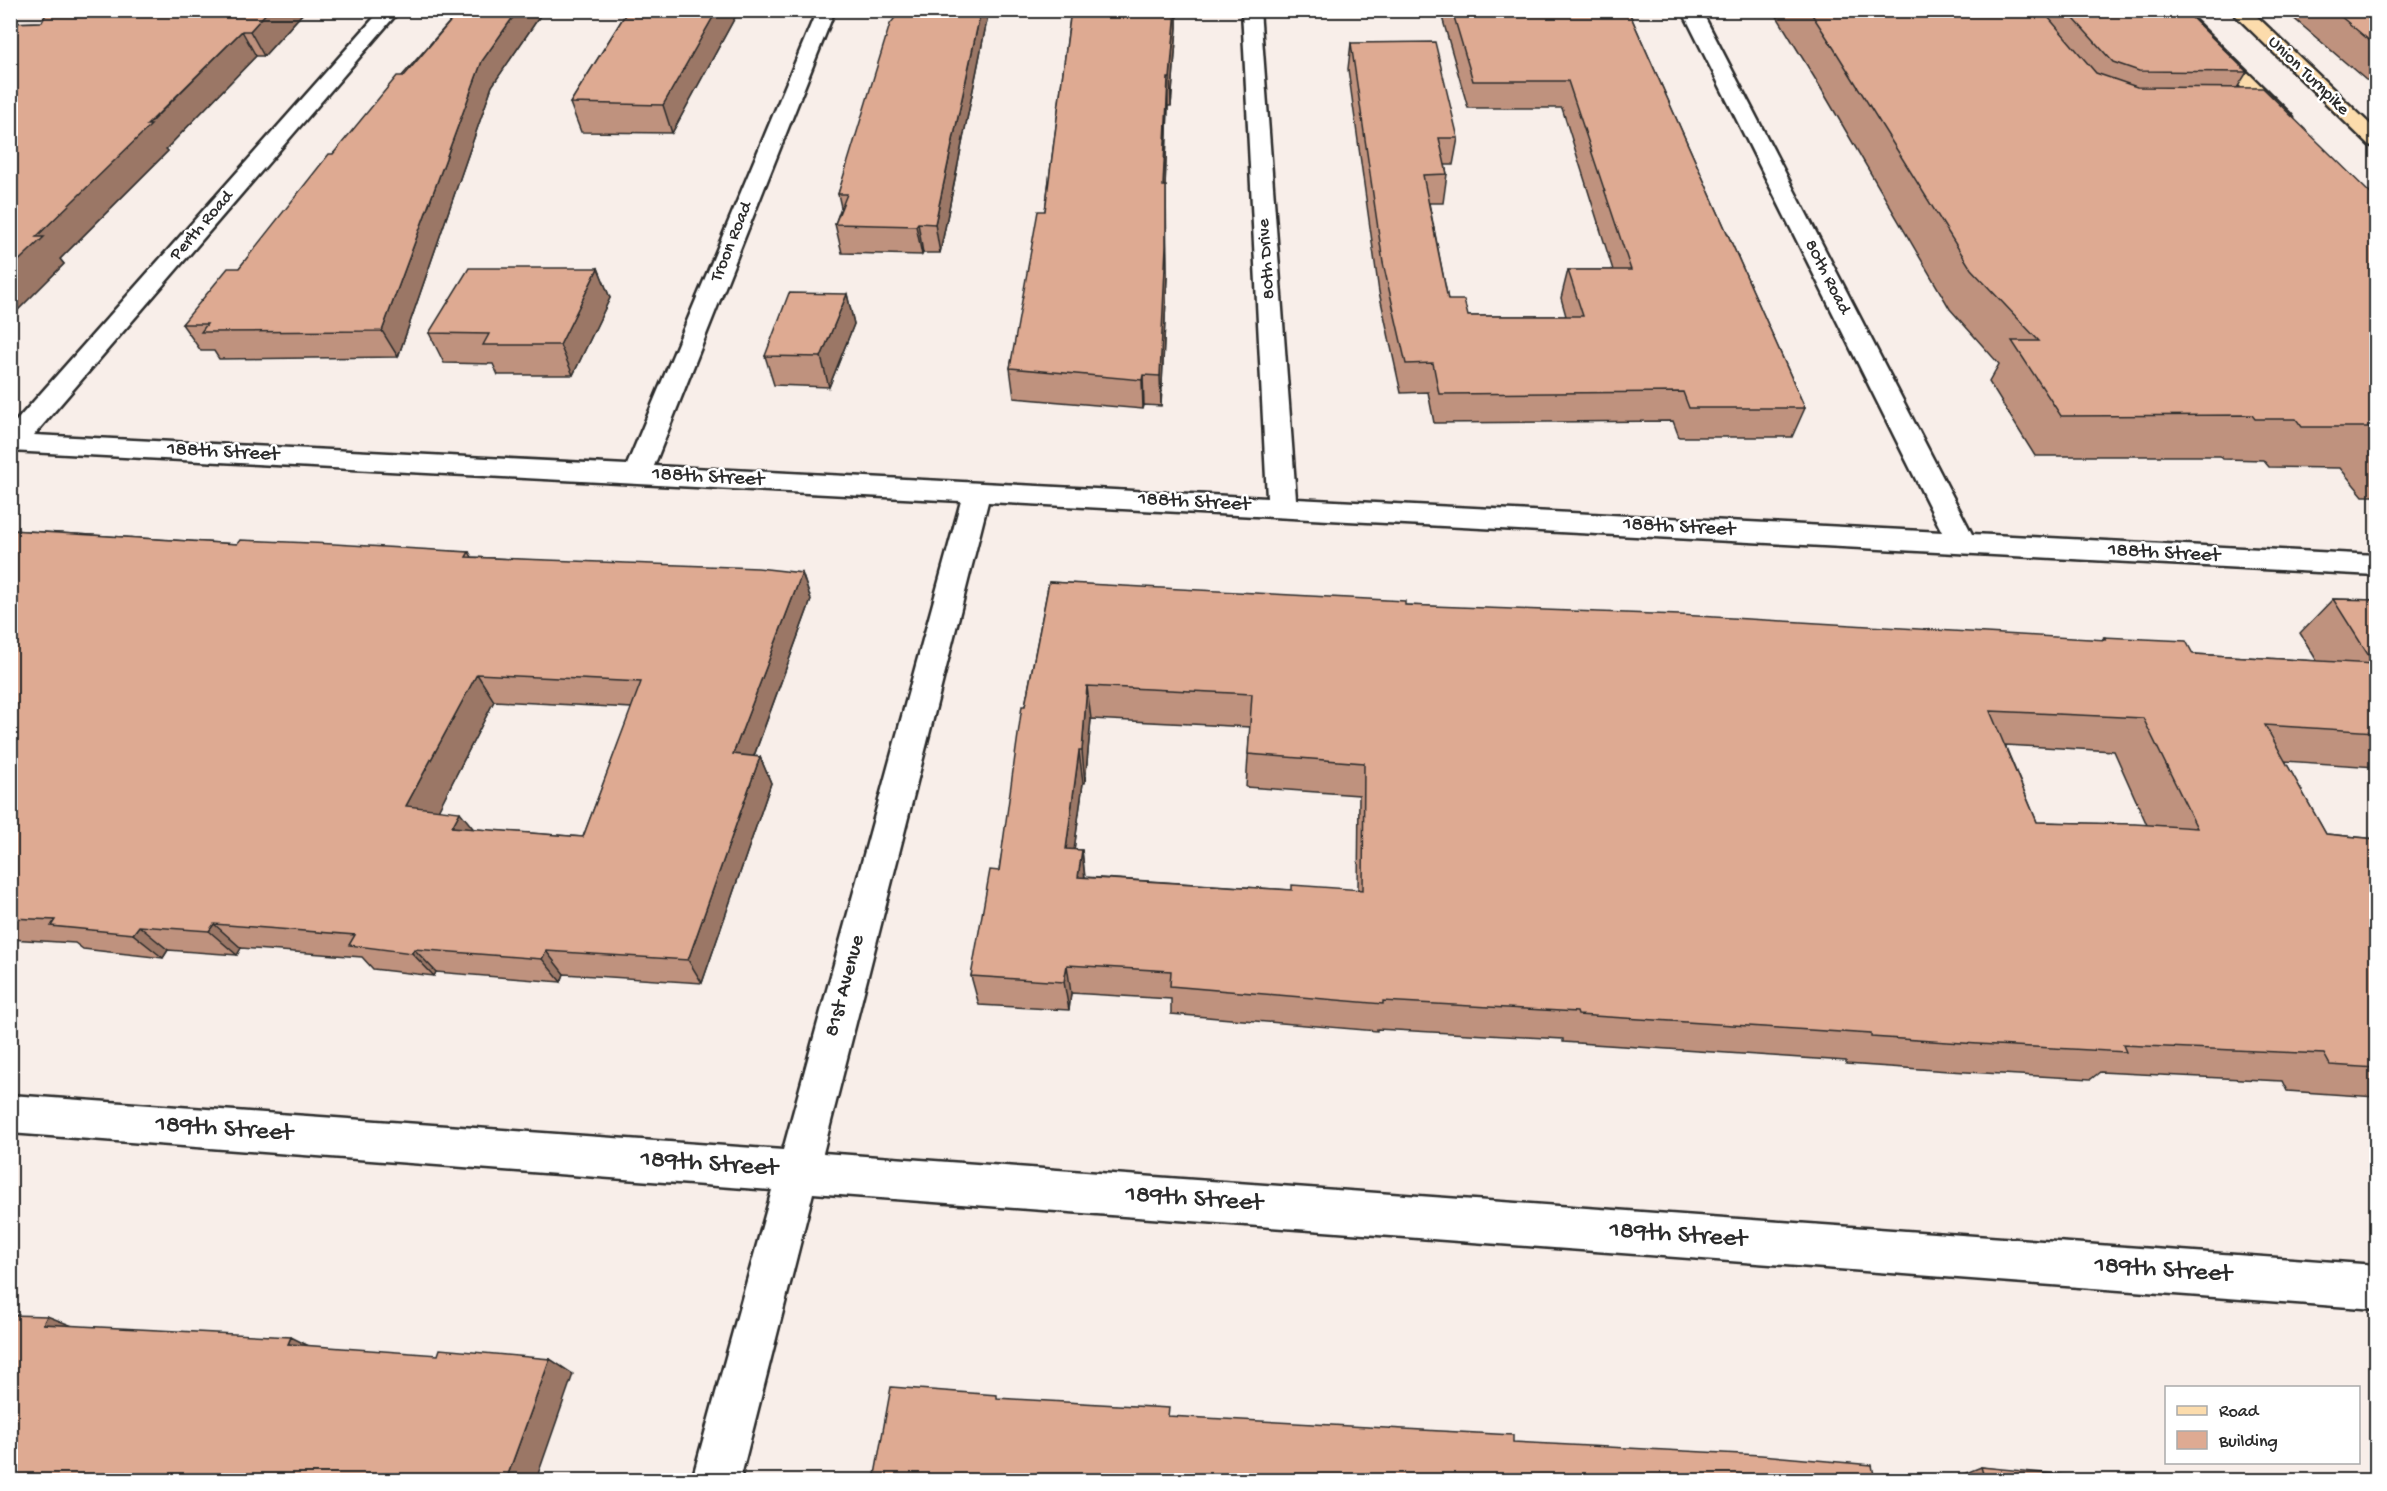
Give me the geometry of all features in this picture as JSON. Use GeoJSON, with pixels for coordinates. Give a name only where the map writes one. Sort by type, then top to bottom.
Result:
{"type":"FeatureCollection","features":[{"type":"Feature","properties":{"kind":"main road"},"geometry":{"type":"LineString","coordinates":[[2173,10],[2300,135]]}},
{"type":"Feature","properties":{"kind":"main road","name":"Union Turnpike"},"geometry":{"type":"LineString","coordinates":[[2239,10],[2376,141]]}},
{"type":"Feature","properties":{"kind":"street","name":"Perth Road"},"geometry":{"type":"LineString","coordinates":[[12,442],[391,10]]}},
{"type":"Feature","properties":{"kind":"street","name":"Troon Road"},"geometry":{"type":"LineString","coordinates":[[637,474],[826,10]]}},
{"type":"Feature","properties":{"kind":"street","name":"80th Drive"},"geometry":{"type":"LineString","coordinates":[[1251,10],[1282,508]]}},
{"type":"Feature","properties":{"kind":"street","name":"80th Road"},"geometry":{"type":"LineString","coordinates":[[1691,10],[1962,543]]}},
{"type":"Feature","properties":{"kind":"street"},"geometry":{"type":"LineString","coordinates":[[2252,118],[2283,118]]}},
{"type":"Feature","properties":{"kind":"street","name":"188th Street"},"geometry":{"type":"LineString","coordinates":[[12,442],[2376,566]]}},
{"type":"Feature","properties":{"kind":"street","name":"81st Avenue"},"geometry":{"type":"LineString","coordinates":[[716,1480],[977,492]]}},
{"type":"Feature","properties":{"kind":"street","name":"189th Street"},"geometry":{"type":"LineString","coordinates":[[10,1114],[2376,1287]]}},
{"type":"Feature","properties":{"kind":"building"},"geometry":{"type":"Polygon","coordinates":[[[48,10],[269,10],[250,31],[242,31],[147,125],[151,125],[36,237],[44,237],[10,269],[10,23],[42,22],[48,10]]]}},
{"type":"Feature","properties":{"kind":"building"},"geometry":{"type":"Polygon","coordinates":[[[460,10],[518,10],[482,61],[382,331],[201,332],[207,324],[182,324],[228,268],[239,268],[329,154],[333,154],[397,76],[404,76],[460,10]]]}},
{"type":"Feature","properties":{"kind":"building"},"geometry":{"type":"Polygon","coordinates":[[[628,10],[717,10],[663,105],[570,103],[628,10]]]}},
{"type":"Feature","properties":{"kind":"building"},"geometry":{"type":"Polygon","coordinates":[[[901,10],[981,10],[935,224],[918,223],[916,226],[835,224],[847,194],[838,194],[890,24],[901,10]]]}},
{"type":"Feature","properties":{"kind":"building"},"geometry":{"type":"Polygon","coordinates":[[[1071,10],[1176,10],[1170,78],[1168,78],[1163,186],[1166,186],[1166,246],[1160,376],[1143,375],[1142,380],[1010,368],[1038,211],[1045,211],[1071,10]]]}},
{"type":"Feature","properties":{"kind":"building"},"geometry":{"type":"Polygon","coordinates":[[[1452,10],[1628,10],[1805,408],[1689,408],[1683,392],[1439,394],[1433,363],[1406,364],[1383,263],[1351,43],[1435,42],[1458,138],[1439,138],[1447,174],[1423,175],[1448,300],[1464,300],[1468,316],[1583,316],[1568,270],[1631,270],[1568,81],[1473,81],[1452,10]]]}},
{"type":"Feature","properties":{"kind":"building"},"geometry":{"type":"Polygon","coordinates":[[[1809,10],[2042,10],[2096,73],[2137,87],[2263,88],[2376,199],[2376,427],[2302,427],[2296,419],[2255,419],[2252,415],[2061,416],[2012,341],[2039,341],[1971,269],[1809,10]]]}},
{"type":"Feature","properties":{"kind":"building"},"geometry":{"type":"Polygon","coordinates":[[[2066,10],[2184,10],[2247,72],[2139,71],[2113,62],[2066,10]]]}},
{"type":"Feature","properties":{"kind":"building"},"geometry":{"type":"Polygon","coordinates":[[[2333,10],[2376,10],[2376,46],[2333,10]]]}},
{"type":"Feature","properties":{"kind":"building"},"geometry":{"type":"Polygon","coordinates":[[[469,268],[598,268],[560,345],[483,345],[489,334],[429,333],[469,268]]]}},
{"type":"Feature","properties":{"kind":"building"},"geometry":{"type":"Polygon","coordinates":[[[789,293],[847,294],[821,357],[765,356],[789,293]]]}},
{"type":"Feature","properties":{"kind":"building"},"geometry":{"type":"Polygon","coordinates":[[[10,530],[237,544],[240,540],[334,544],[469,552],[466,557],[758,568],[802,573],[733,754],[760,757],[688,960],[546,951],[542,959],[414,949],[412,953],[349,945],[355,935],[214,924],[209,931],[139,926],[133,934],[51,926],[55,920],[10,918],[10,530]],[[477,674],[406,806],[460,812],[452,827],[583,837],[641,682],[477,674]]]}},
{"type":"Feature","properties":{"kind":"building"},"geometry":{"type":"Polygon","coordinates":[[[1049,582],[1405,601],[1405,605],[1680,615],[2106,640],[2104,637],[2186,641],[2193,654],[2374,664],[2333,599],[2376,600],[2376,732],[2265,725],[2326,834],[2376,839],[2376,1068],[2330,1065],[2324,1054],[2123,1045],[2126,1052],[1871,1037],[1871,1034],[1578,1015],[1577,1012],[1383,1001],[1383,1004],[1170,986],[1171,971],[1067,965],[1064,982],[971,976],[990,870],[999,871],[1022,706],[1025,706],[1049,582]],[[1087,686],[1082,751],[1079,751],[1066,849],[1082,850],[1078,877],[1292,890],[1292,885],[1363,890],[1364,763],[1248,754],[1252,694],[1087,686]],[[1990,711],[2037,822],[2197,828],[2143,718],[1990,711]]]}},
{"type":"Feature","properties":{"kind":"building"},"geometry":{"type":"Polygon","coordinates":[[[10,1315],[47,1316],[43,1324],[291,1337],[288,1344],[438,1355],[440,1349],[550,1359],[506,1480],[10,1480],[10,1315]]]}},
{"type":"Feature","properties":{"kind":"building"},"geometry":{"type":"Polygon","coordinates":[[[891,1387],[997,1395],[997,1398],[1169,1408],[1168,1416],[1513,1435],[1513,1442],[1761,1455],[1872,1465],[1875,1480],[874,1480],[891,1387]]]}},
{"type":"Feature","properties":{"kind":"building"},"geometry":{"type":"Polygon","coordinates":[[[1981,1467],[2075,1476],[2076,1480],[1985,1480],[1981,1467]]]}}]}
